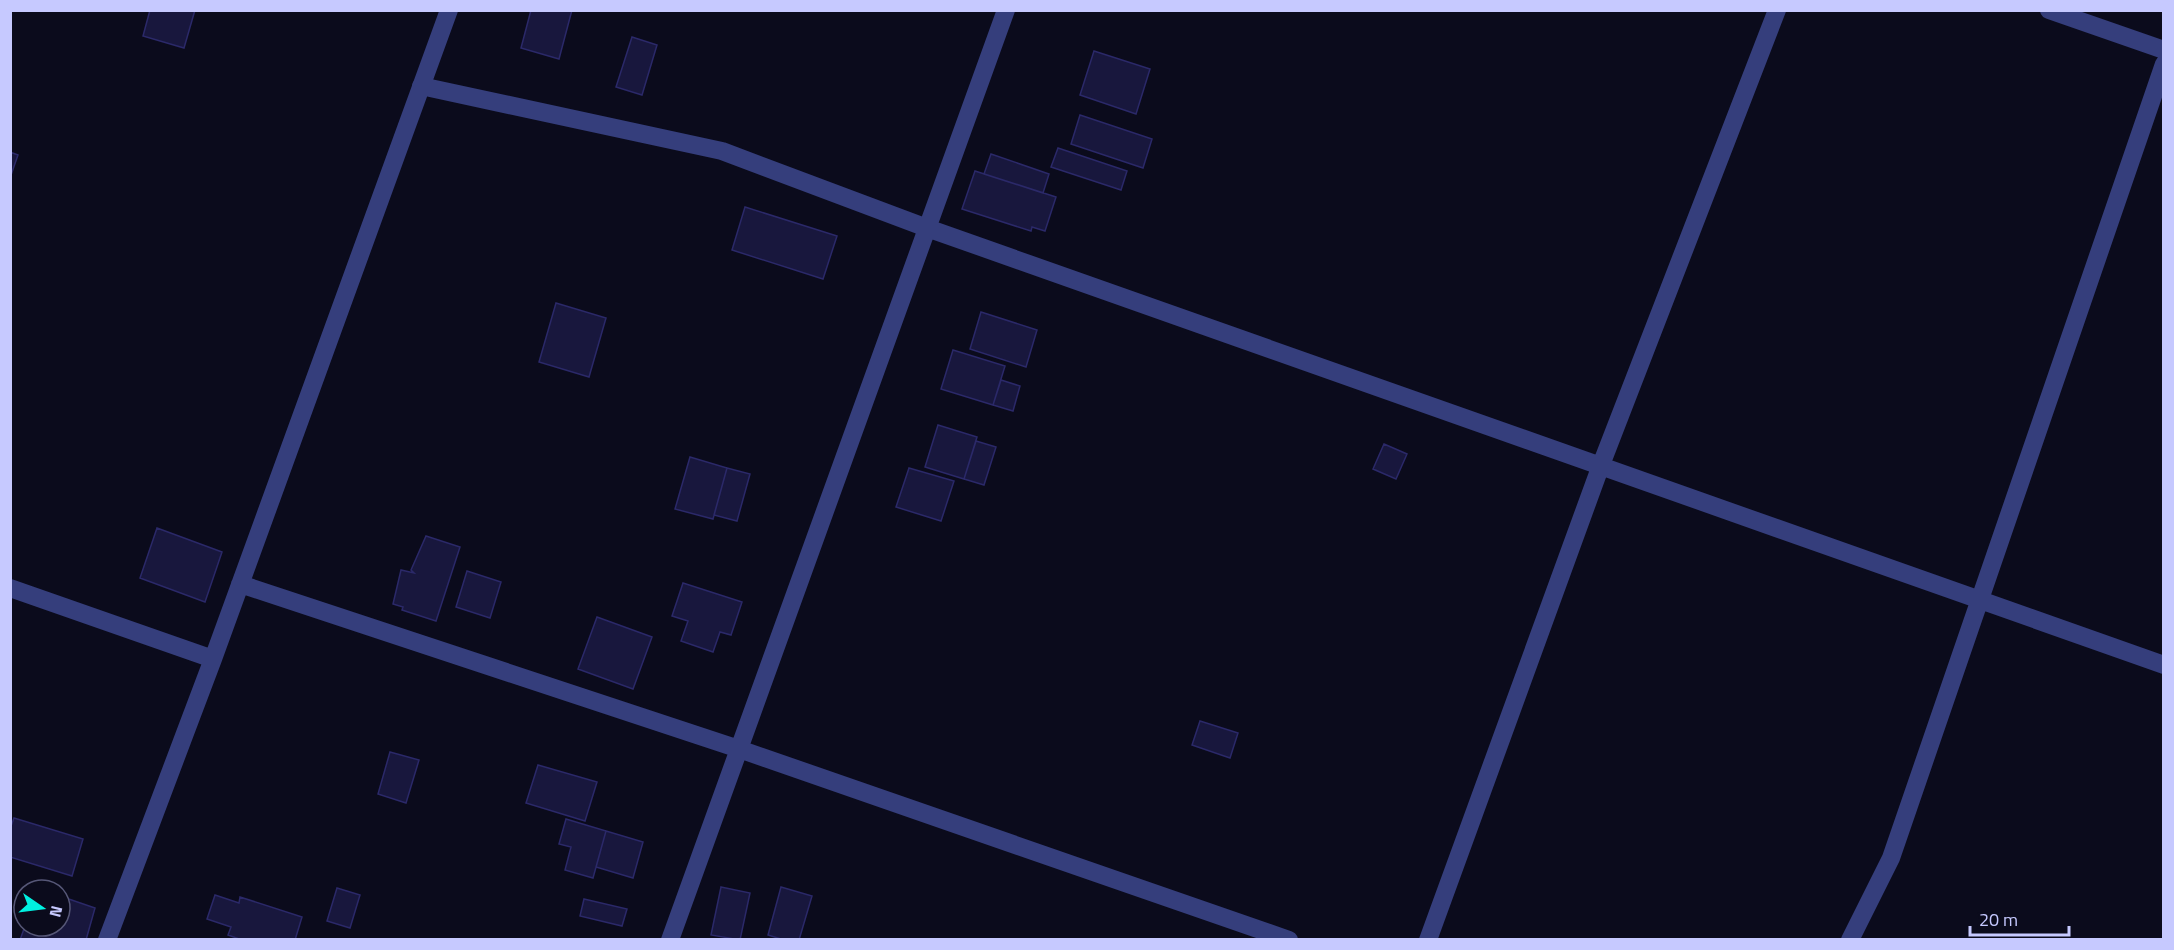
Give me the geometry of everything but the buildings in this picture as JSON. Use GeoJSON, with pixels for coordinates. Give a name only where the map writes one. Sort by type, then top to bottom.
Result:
{"type":"FeatureCollection","features":[{"type":"Feature","properties":{"kind":"street"},"geometry":{"type":"LineString","coordinates":[[107,939],[213,659],[449,10]]}},
{"type":"Feature","properties":{"kind":"street"},"geometry":{"type":"LineString","coordinates":[[670,939],[1006,10]]}},
{"type":"Feature","properties":{"kind":"street"},"geometry":{"type":"LineString","coordinates":[[1428,939],[1601,465],[1777,10]]}},
{"type":"Feature","properties":{"kind":"street"},"geometry":{"type":"LineString","coordinates":[[2049,10],[2163,50]]}},
{"type":"Feature","properties":{"kind":"street"},"geometry":{"type":"LineString","coordinates":[[1850,939],[1891,858],[2163,64]]}},
{"type":"Feature","properties":{"kind":"street"},"geometry":{"type":"LineString","coordinates":[[421,86],[722,151],[927,228],[2163,665]]}},
{"type":"Feature","properties":{"kind":"street"},"geometry":{"type":"LineString","coordinates":[[240,584],[738,749],[1289,939]]}},
{"type":"Feature","properties":{"kind":"street"},"geometry":{"type":"LineString","coordinates":[[10,588],[213,659]]}}]}
